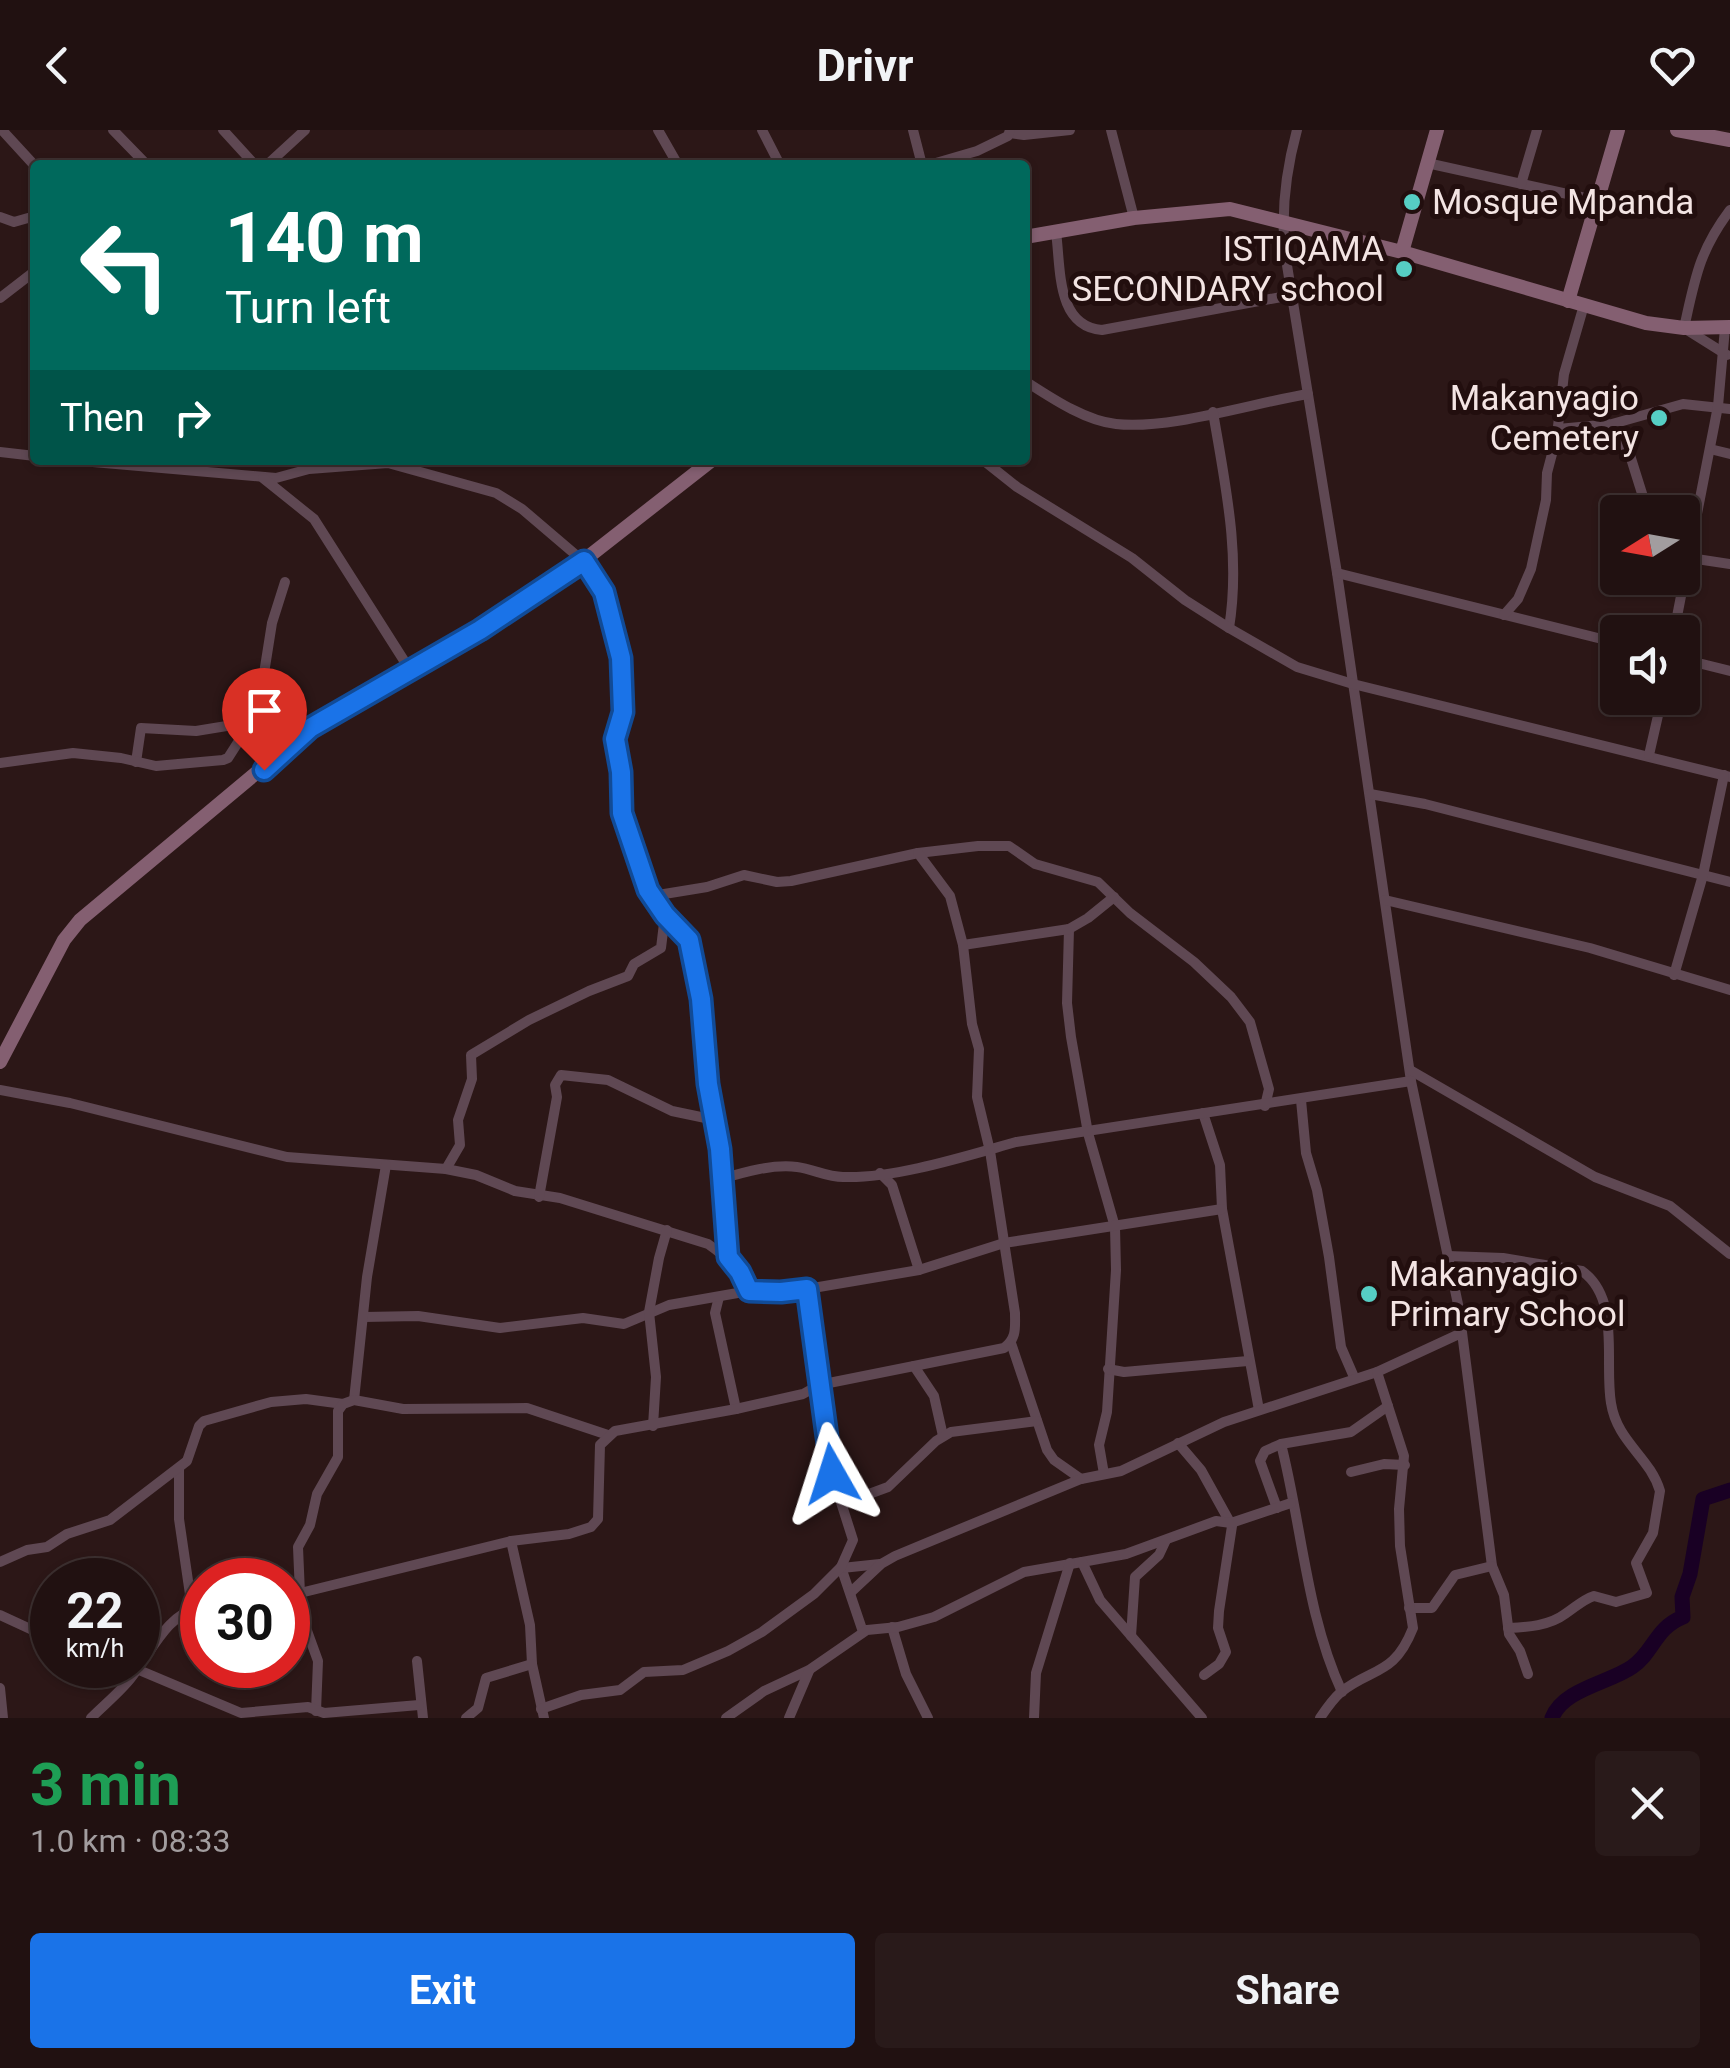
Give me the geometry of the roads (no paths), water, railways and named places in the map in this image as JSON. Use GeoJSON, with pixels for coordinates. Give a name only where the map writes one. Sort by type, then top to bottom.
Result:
{"type":"FeatureCollection","features":[{"type":"Feature","properties":{"kind":"street"},"geometry":{"type":"LineString","coordinates":[[2,130],[30,161]]}},
{"type":"Feature","properties":{"kind":"street"},"geometry":{"type":"LineString","coordinates":[[113,130],[142,160]]}},
{"type":"Feature","properties":{"kind":"street"},"geometry":{"type":"LineString","coordinates":[[224,130],[250,160]]}},
{"type":"Feature","properties":{"kind":"street"},"geometry":{"type":"LineString","coordinates":[[272,160],[305,130]]}},
{"type":"Feature","properties":{"kind":"street"},"geometry":{"type":"LineString","coordinates":[[658,130],[675,160]]}},
{"type":"Feature","properties":{"kind":"street"},"geometry":{"type":"LineString","coordinates":[[762,130],[777,160]]}},
{"type":"Feature","properties":{"kind":"street"},"geometry":{"type":"LineString","coordinates":[[914,130],[924,160]]}},
{"type":"Feature","properties":{"kind":"street"},"geometry":{"type":"LineString","coordinates":[[944,160],[976,151],[1010,132],[1024,135],[1070,130]]}},
{"type":"Feature","properties":{"kind":"street"},"geometry":{"type":"LineString","coordinates":[[1112,130],[1134,218]]}},
{"type":"Feature","properties":{"kind":"street"},"geometry":{"type":"LineString","coordinates":[[1297,130],[1290,152],[1282,220],[1292,295],[1411,1075],[1472,1396],[1492,1566],[1504,1595],[1508,1628],[1528,1674]]}},
{"type":"Feature","properties":{"kind":"street"},"geometry":{"type":"LineString","coordinates":[[1402,252],[1437,130]]}},
{"type":"Feature","properties":{"kind":"street"},"geometry":{"type":"LineString","coordinates":[[1521,184],[1537,130]]}},
{"type":"Feature","properties":{"kind":"street"},"geometry":{"type":"LineString","coordinates":[[1568,301],[1618,130]]}},
{"type":"Feature","properties":{"kind":"street"},"geometry":{"type":"LineString","coordinates":[[1677,130],[1730,140]]}},
{"type":"Feature","properties":{"kind":"street"},"geometry":{"type":"LineString","coordinates":[[1428,163],[1600,201]]}},
{"type":"Feature","properties":{"kind":"street"},"geometry":{"type":"LineString","coordinates":[[1030,236],[1134,218],[1230,209],[1402,252],[1646,322],[1684,328],[1727,327],[1724,408],[1710,449],[1700,504]]}},
{"type":"Feature","properties":{"kind":"street"},"geometry":{"type":"LineString","coordinates":[[1684,328],[1701,256],[1730,210]]}},
{"type":"Feature","properties":{"kind":"street"},"geometry":{"type":"LineString","coordinates":[[0,217],[8,222],[30,217]]}},
{"type":"Feature","properties":{"kind":"street"},"geometry":{"type":"LineString","coordinates":[[1056,232],[1068,309],[1087,329],[1102,330],[1292,295]]}},
{"type":"Feature","properties":{"kind":"street"},"geometry":{"type":"LineString","coordinates":[[0,298],[30,275]]}},
{"type":"Feature","properties":{"kind":"street"},"geometry":{"type":"LineString","coordinates":[[1504,614],[1518,599],[1532,569],[1564,374],[1584,305]]}},
{"type":"Feature","properties":{"kind":"street"},"geometry":{"type":"LineString","coordinates":[[1684,328],[1727,355]]}},
{"type":"Feature","properties":{"kind":"street"},"geometry":{"type":"LineString","coordinates":[[1030,384],[1097,419],[1116,424],[1172,421],[1308,394]]}},
{"type":"Feature","properties":{"kind":"street"},"geometry":{"type":"LineString","coordinates":[[1558,429],[1620,422],[1683,404],[1724,408]]}},
{"type":"Feature","properties":{"kind":"street"},"geometry":{"type":"LineString","coordinates":[[1212,412],[1234,555],[1230,628]]}},
{"type":"Feature","properties":{"kind":"street"},"geometry":{"type":"LineString","coordinates":[[1592,426],[1623,444],[1632,459],[1642,495]]}},
{"type":"Feature","properties":{"kind":"street"},"geometry":{"type":"LineString","coordinates":[[1710,449],[1730,454]]}},
{"type":"Feature","properties":{"kind":"street"},"geometry":{"type":"LineString","coordinates":[[0,452],[30,455]]}},
{"type":"Feature","properties":{"kind":"street"},"geometry":{"type":"LineString","coordinates":[[123,465],[262,478],[288,476],[312,465]]}},
{"type":"Feature","properties":{"kind":"street"},"geometry":{"type":"LineString","coordinates":[[398,465],[496,493],[522,509],[584,561],[604,592],[621,658],[623,712],[615,739],[622,813],[644,881],[665,915],[689,940],[701,999],[728,1257]]}},
{"type":"Feature","properties":{"kind":"street"},"geometry":{"type":"LineString","coordinates":[[0,1062],[64,940],[80,920],[310,728],[480,630],[584,561],[706,465]]}},
{"type":"Feature","properties":{"kind":"street"},"geometry":{"type":"LineString","coordinates":[[989,465],[1017,487],[1132,558],[1185,600],[1297,667],[1727,776],[1674,975]]}},
{"type":"Feature","properties":{"kind":"street"},"geometry":{"type":"LineString","coordinates":[[262,478],[314,519],[410,670]]}},
{"type":"Feature","properties":{"kind":"street"},"geometry":{"type":"LineString","coordinates":[[1700,560],[1730,564]]}},
{"type":"Feature","properties":{"kind":"street"},"geometry":{"type":"LineString","coordinates":[[1337,573],[1600,638]]}},
{"type":"Feature","properties":{"kind":"street"},"geometry":{"type":"LineString","coordinates":[[272,723],[262,686],[272,623],[285,582]]}},
{"type":"Feature","properties":{"kind":"street"},"geometry":{"type":"LineString","coordinates":[[1700,664],[1730,671]]}},
{"type":"Feature","properties":{"kind":"street"},"geometry":{"type":"LineString","coordinates":[[1649,755],[1658,715]]}},
{"type":"Feature","properties":{"kind":"street"},"geometry":{"type":"LineString","coordinates":[[136,762],[141,728],[196,731],[250,722],[310,728]]}},
{"type":"Feature","properties":{"kind":"street"},"geometry":{"type":"LineString","coordinates":[[0,763],[73,753],[156,766],[226,759],[250,722]]}},
{"type":"Feature","properties":{"kind":"street"},"geometry":{"type":"LineString","coordinates":[[1370,794],[1425,804],[1730,882]]}},
{"type":"Feature","properties":{"kind":"street"},"geometry":{"type":"LineString","coordinates":[[652,896],[706,888],[744,875],[778,882],[918,853],[1010,846],[1036,864],[1098,882],[1231,997],[1250,1022],[1269,1089],[1265,1106]]}},
{"type":"Feature","properties":{"kind":"street"},"geometry":{"type":"LineString","coordinates":[[0,1562],[110,1520],[187,1461],[204,1420],[272,1402],[306,1399],[402,1409],[527,1408],[608,1435],[736,1409],[811,1391],[819,1385],[1004,1348],[1011,1343],[1015,1313],[990,1151],[977,1097],[980,1049],[972,1024],[963,944],[950,896],[918,853]]}},
{"type":"Feature","properties":{"kind":"street"},"geometry":{"type":"LineString","coordinates":[[963,944],[1069,928],[1114,897]]}},
{"type":"Feature","properties":{"kind":"street"},"geometry":{"type":"LineString","coordinates":[[1385,900],[1590,948],[1730,990]]}},
{"type":"Feature","properties":{"kind":"street"},"geometry":{"type":"LineString","coordinates":[[446,1169],[460,1146],[458,1120],[472,1079],[471,1055],[529,1020],[589,990],[628,976],[634,964],[661,948],[665,915]]}},
{"type":"Feature","properties":{"kind":"street"},"geometry":{"type":"LineString","coordinates":[[1069,928],[1067,1003],[1088,1133],[1115,1227],[1107,1412],[1099,1445],[1104,1474]]}},
{"type":"Feature","properties":{"kind":"street"},"geometry":{"type":"LineString","coordinates":[[539,1196],[557,1097],[555,1085],[561,1075],[608,1080],[672,1111],[715,1120]]}},
{"type":"Feature","properties":{"kind":"street"},"geometry":{"type":"LineString","coordinates":[[722,1178],[761,1169],[796,1167],[844,1177],[880,1174],[1016,1142],[1301,1100],[1411,1075],[1595,1177],[1670,1206],[1730,1254]]}},
{"type":"Feature","properties":{"kind":"street"},"geometry":{"type":"LineString","coordinates":[[0,1090],[70,1103],[287,1157],[446,1169],[476,1175],[515,1191],[560,1198],[708,1244],[728,1257],[749,1291]]}},
{"type":"Feature","properties":{"kind":"street"},"geometry":{"type":"LineString","coordinates":[[1301,1100],[1306,1153],[1326,1240],[1341,1347],[1354,1377]]}},
{"type":"Feature","properties":{"kind":"street"},"geometry":{"type":"LineString","coordinates":[[1202,1114],[1220,1165],[1222,1209],[1259,1410]]}},
{"type":"Feature","properties":{"kind":"street"},"geometry":{"type":"LineString","coordinates":[[298,1558],[317,1494],[338,1457],[338,1411],[348,1402],[386,1165]]}},
{"type":"Feature","properties":{"kind":"street"},"geometry":{"type":"LineString","coordinates":[[880,1174],[892,1185],[919,1270]]}},
{"type":"Feature","properties":{"kind":"street"},"geometry":{"type":"LineString","coordinates":[[364,1316],[418,1316],[500,1328],[583,1318],[624,1324],[669,1305],[749,1291],[807,1289],[919,1270],[1004,1243],[1222,1209]]}},
{"type":"Feature","properties":{"kind":"street"},"geometry":{"type":"LineString","coordinates":[[653,1426],[656,1377],[650,1312],[658,1258],[667,1230]]}},
{"type":"Feature","properties":{"kind":"street"},"geometry":{"type":"LineString","coordinates":[[1448,1256],[1503,1258],[1582,1271],[1592,1278],[1604,1296],[1610,1403],[1616,1425],[1660,1490],[1653,1533],[1636,1563],[1647,1593],[1616,1602],[1594,1596],[1562,1617],[1536,1626],[1508,1628]]}},
{"type":"Feature","properties":{"kind":"street"},"geometry":{"type":"LineString","coordinates":[[511,1541],[530,1625],[532,1664],[542,1714],[581,1694],[620,1690],[644,1672],[700,1666],[762,1632],[814,1594],[842,1567],[853,1540],[832,1474],[807,1289]]}},
{"type":"Feature","properties":{"kind":"street"},"geometry":{"type":"LineString","coordinates":[[719,1297],[716,1313],[736,1409]]}},
{"type":"Feature","properties":{"kind":"street"},"geometry":{"type":"LineString","coordinates":[[842,1567],[881,1564],[1081,1479],[1137,1465],[1178,1443],[1259,1410],[1377,1372],[1457,1335]]}},
{"type":"Feature","properties":{"kind":"street"},"geometry":{"type":"LineString","coordinates":[[1011,1343],[1041,1439],[1054,1460],[1081,1479]]}},
{"type":"Feature","properties":{"kind":"street"},"geometry":{"type":"LineString","coordinates":[[1108,1369],[1124,1372],[1248,1361]]}},
{"type":"Feature","properties":{"kind":"street"},"geometry":{"type":"LineString","coordinates":[[924,1380],[938,1362]]}},
{"type":"Feature","properties":{"kind":"street"},"geometry":{"type":"LineString","coordinates":[[914,1366],[939,1412],[943,1436]]}},
{"type":"Feature","properties":{"kind":"street"},"geometry":{"type":"LineString","coordinates":[[1320,1718],[1342,1692],[1377,1674],[1396,1656],[1413,1628],[1400,1546],[1399,1510],[1405,1465],[1377,1372]]}},
{"type":"Feature","properties":{"kind":"street"},"geometry":{"type":"LineString","coordinates":[[1277,1508],[1260,1461],[1265,1451],[1281,1444],[1350,1432],[1388,1406]]}},
{"type":"Feature","properties":{"kind":"street"},"geometry":{"type":"LineString","coordinates":[[842,1504],[888,1487],[943,1436],[1037,1421]]}},
{"type":"Feature","properties":{"kind":"street"},"geometry":{"type":"LineString","coordinates":[[310,1591],[511,1541],[568,1534],[597,1523],[600,1445],[608,1435]]}},
{"type":"Feature","properties":{"kind":"street"},"geometry":{"type":"LineString","coordinates":[[1178,1443],[1201,1470],[1230,1523],[1232,1536],[1218,1628],[1226,1652],[1219,1664],[1204,1675]]}},
{"type":"Feature","properties":{"kind":"street"},"geometry":{"type":"LineString","coordinates":[[1281,1444],[1326,1655],[1342,1692]]}},
{"type":"Feature","properties":{"kind":"street"},"geometry":{"type":"LineString","coordinates":[[1351,1472],[1392,1463],[1405,1465]]}},
{"type":"Feature","properties":{"kind":"street"},"geometry":{"type":"LineString","coordinates":[[179,1468],[178,1519],[186,1558]]}},
{"type":"Feature","properties":{"kind":"street"},"geometry":{"type":"LineString","coordinates":[[726,1718],[764,1691],[810,1670],[863,1632],[950,1611],[1024,1572],[1126,1554],[1216,1521],[1230,1523],[1292,1504]]}},
{"type":"Feature","properties":{"kind":"street"},"geometry":{"type":"LineString","coordinates":[[1131,1637],[1134,1578],[1159,1555],[1166,1540]]}},
{"type":"Feature","properties":{"kind":"street"},"geometry":{"type":"LineString","coordinates":[[1076,1563],[1100,1600],[1202,1718]]}},
{"type":"Feature","properties":{"kind":"street"},"geometry":{"type":"LineString","coordinates":[[1034,1718],[1036,1673],[1076,1563]]}},
{"type":"Feature","properties":{"kind":"street"},"geometry":{"type":"LineString","coordinates":[[851,1592],[881,1564]]}},
{"type":"Feature","properties":{"kind":"street"},"geometry":{"type":"LineString","coordinates":[[1409,1608],[1432,1608],[1454,1575],[1492,1566]]}},
{"type":"Feature","properties":{"kind":"street"},"geometry":{"type":"LineString","coordinates":[[842,1567],[863,1632]]}},
{"type":"Feature","properties":{"kind":"street"},"geometry":{"type":"LineString","coordinates":[[0,1615],[30,1628]]}},
{"type":"Feature","properties":{"kind":"street"},"geometry":{"type":"LineString","coordinates":[[160,1635],[180,1620]]}},
{"type":"Feature","properties":{"kind":"street"},"geometry":{"type":"LineString","coordinates":[[892,1627],[906,1674],[928,1718]]}},
{"type":"Feature","properties":{"kind":"street"},"geometry":{"type":"LineString","coordinates":[[310,1639],[318,1661],[316,1711]]}},
{"type":"Feature","properties":{"kind":"street"},"geometry":{"type":"LineString","coordinates":[[416,1661],[422,1718]]}},
{"type":"Feature","properties":{"kind":"street"},"geometry":{"type":"LineString","coordinates":[[466,1718],[478,1708],[486,1678],[532,1664]]}},
{"type":"Feature","properties":{"kind":"street"},"geometry":{"type":"LineString","coordinates":[[789,1718],[810,1670]]}},
{"type":"Feature","properties":{"kind":"street"},"geometry":{"type":"LineString","coordinates":[[160,1679],[241,1713],[308,1707],[316,1711],[393,1712],[420,1704]]}},
{"type":"Feature","properties":{"kind":"street"},"geometry":{"type":"LineString","coordinates":[[0,1688],[2,1716]]}},
{"type":"Feature","properties":{"kind":"street"},"geometry":{"type":"LineString","coordinates":[[91,1718],[115,1688]]}},
{"type":"Feature","properties":{"kind":"waterway"},"geometry":{"type":"LineString","coordinates":[[1552,1718],[1576,1693],[1632,1667],[1666,1627],[1683,1617],[1682,1597],[1690,1574],[1703,1499],[1730,1490]]}},
{"type":"Feature","properties":{"kind":"place","name":"Mosque Mpanda"},"geometry":{"type":"Point","coordinates":[1412,202]}},
{"type":"Feature","properties":{"kind":"place","name":"ISTIQAMA SECONDARY school"},"geometry":{"type":"Point","coordinates":[1404,269]}},
{"type":"Feature","properties":{"kind":"place","name":"Makanyagio Cemetery"},"geometry":{"type":"Point","coordinates":[1659,418]}},
{"type":"Feature","properties":{"kind":"place","name":"Makanyagio Primary School"},"geometry":{"type":"Point","coordinates":[1369,1294]}}]}
